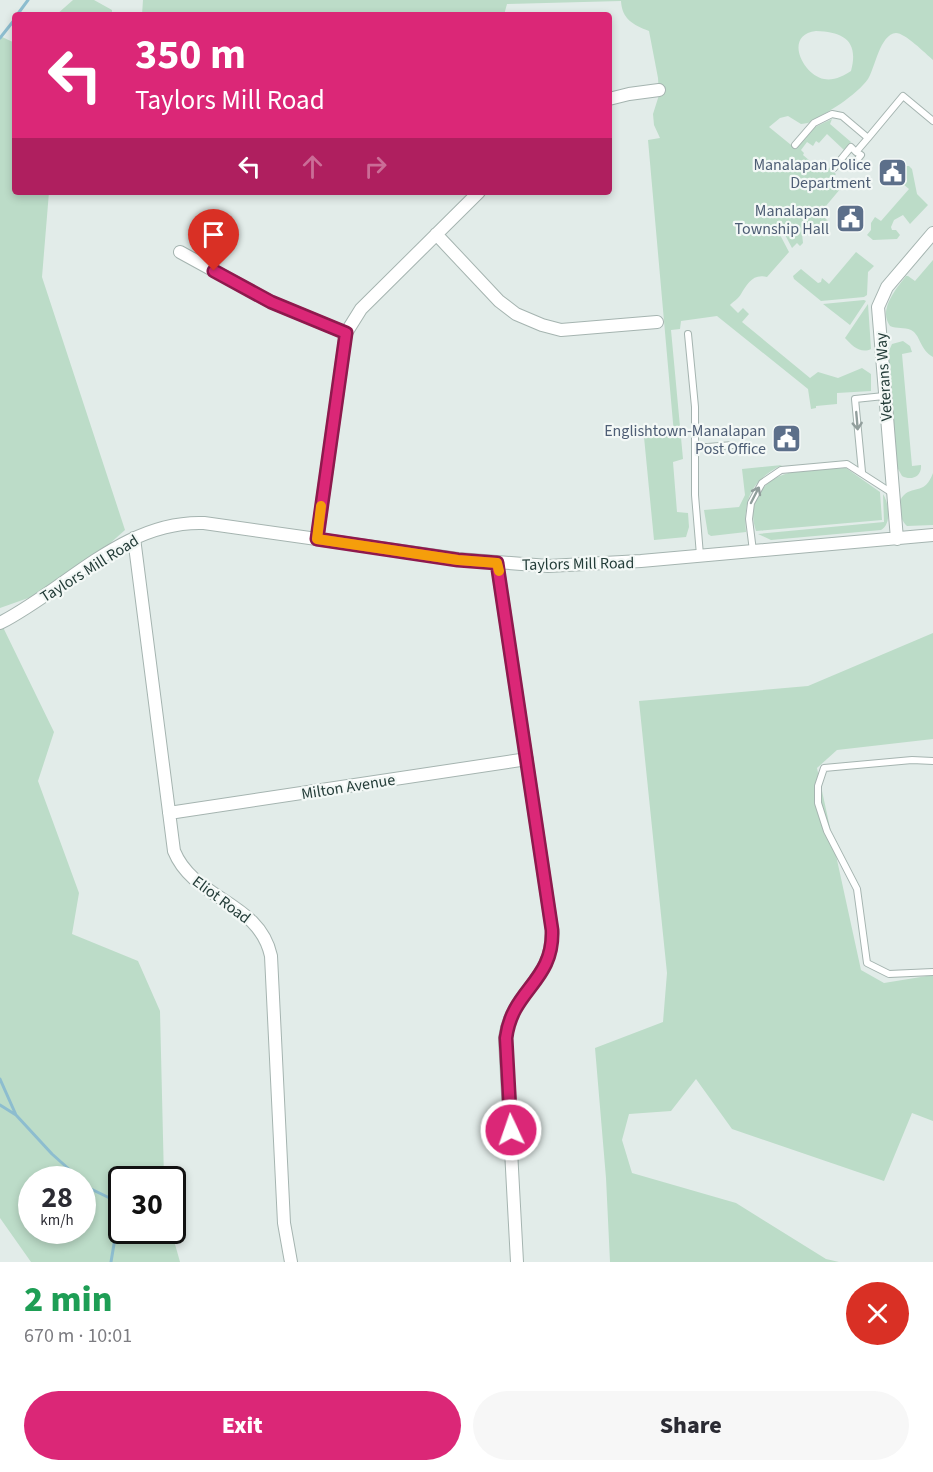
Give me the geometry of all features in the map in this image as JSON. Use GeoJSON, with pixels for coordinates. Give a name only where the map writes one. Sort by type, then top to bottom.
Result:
{"type":"FeatureCollection","features":[{"type":"Feature","properties":{"kind":"street"},"geometry":{"type":"LineString","coordinates":[[612,98],[660,90]]}},
{"type":"Feature","properties":{"kind":"street"},"geometry":{"type":"LineString","coordinates":[[317,539],[346,333],[361,309],[476,195]]}},
{"type":"Feature","properties":{"kind":"street","name":"Veterans Way"},"geometry":{"type":"LineString","coordinates":[[897,538],[878,313],[880,302],[891,283],[933,233]]}},
{"type":"Feature","properties":{"kind":"street"},"geometry":{"type":"LineString","coordinates":[[435,234],[499,301],[516,314],[542,325],[561,330],[657,322]]}},
{"type":"Feature","properties":{"kind":"street"},"geometry":{"type":"LineString","coordinates":[[180,252],[271,302],[346,333]]}},
{"type":"Feature","properties":{"kind":"street","name":"Taylors Mill Road"},"geometry":{"type":"LineString","coordinates":[[0,623],[134,538],[154,529],[194,523],[458,560],[548,566],[753,552],[933,535]]}},
{"type":"Feature","properties":{"kind":"street","name":"Eliot Road"},"geometry":{"type":"LineString","coordinates":[[134,538],[174,851],[182,866],[195,880],[249,917],[259,927],[270,949],[284,1223],[291,1262]]}},
{"type":"Feature","properties":{"kind":"street"},"geometry":{"type":"LineString","coordinates":[[497,563],[553,943],[550,957],[543,971],[515,1005],[508,1021],[506,1038],[517,1262]]}},
{"type":"Feature","properties":{"kind":"street","name":"Milton Avenue"},"geometry":{"type":"LineString","coordinates":[[169,813],[527,759]]}},
{"type":"Feature","properties":{"kind":"lane"},"geometry":{"type":"LineString","coordinates":[[856,152],[903,96],[933,121]]}},
{"type":"Feature","properties":{"kind":"lane"},"geometry":{"type":"LineString","coordinates":[[795,146],[814,123],[828,115],[839,114],[868,138]]}},
{"type":"Feature","properties":{"kind":"lane"},"geometry":{"type":"LineString","coordinates":[[849,122],[854,116]]}},
{"type":"Feature","properties":{"kind":"lane"},"geometry":{"type":"LineString","coordinates":[[837,167],[845,159],[851,147],[861,155],[857,160]]}},
{"type":"Feature","properties":{"kind":"lane"},"geometry":{"type":"LineString","coordinates":[[688,334],[694,400],[695,495],[700,556]]}},
{"type":"Feature","properties":{"kind":"lane"},"geometry":{"type":"LineString","coordinates":[[862,472],[855,399],[884,396]]}},
{"type":"Feature","properties":{"kind":"lane"},"geometry":{"type":"LineString","coordinates":[[695,448],[733,445]]}},
{"type":"Feature","properties":{"kind":"lane"},"geometry":{"type":"LineString","coordinates":[[753,552],[750,507],[759,486],[769,477],[787,469],[845,464],[862,472],[892,493]]}},
{"type":"Feature","properties":{"kind":"lane"},"geometry":{"type":"LineString","coordinates":[[933,761],[912,760],[825,768],[818,786],[818,803],[827,831],[857,889],[867,963],[889,974],[933,972]]}},
{"type":"Feature","properties":{"kind":"green space"},"geometry":{"type":"Polygon","coordinates":[[[73,0],[94,0],[112,10],[112,12],[59,12],[73,0]]]}},
{"type":"Feature","properties":{"kind":"green space"},"geometry":{"type":"Polygon","coordinates":[[[143,0],[933,0],[933,60],[904,36],[896,33],[890,35],[882,45],[868,79],[849,98],[808,123],[801,124],[788,116],[780,118],[769,127],[796,149],[815,127],[832,119],[830,124],[851,142],[844,150],[827,134],[819,143],[816,141],[813,146],[807,142],[801,150],[803,155],[824,173],[829,168],[836,174],[831,180],[841,188],[820,213],[828,221],[820,231],[813,227],[805,229],[802,234],[803,243],[800,246],[797,243],[792,248],[782,229],[778,231],[789,252],[767,277],[762,276],[751,280],[730,305],[738,313],[743,308],[749,314],[742,322],[810,378],[818,372],[838,378],[862,368],[871,374],[871,391],[837,393],[837,404],[816,406],[811,409],[808,389],[717,316],[681,321],[680,329],[671,330],[683,459],[673,462],[677,512],[688,513],[689,527],[686,537],[654,540],[644,437],[674,434],[648,140],[660,138],[654,125],[653,114],[659,95],[649,31],[626,17],[621,1],[507,4],[505,12],[142,12],[143,0]],[[816,31],[806,34],[800,40],[798,47],[809,70],[824,79],[842,76],[851,71],[853,52],[851,45],[834,33],[816,31]]]}},
{"type":"Feature","properties":{"kind":"green space"},"geometry":{"type":"Polygon","coordinates":[[[0,36],[12,42],[12,195],[49,195],[42,277],[125,530],[62,586],[0,608],[0,36]]]}},
{"type":"Feature","properties":{"kind":"green space"},"geometry":{"type":"Polygon","coordinates":[[[906,166],[912,169],[917,194],[928,205],[910,224],[903,215],[894,220],[891,227],[900,235],[897,239],[873,240],[867,235],[875,217],[881,221],[909,189],[903,184],[907,182],[907,179],[898,172],[906,166]]]}},
{"type":"Feature","properties":{"kind":"green space"},"geometry":{"type":"Polygon","coordinates":[[[856,252],[874,266],[868,272],[867,295],[864,297],[821,301],[794,279],[793,276],[801,269],[818,283],[822,278],[829,284],[856,252]]]}},
{"type":"Feature","properties":{"kind":"green space"},"geometry":{"type":"Polygon","coordinates":[[[933,260],[933,357],[925,350],[914,332],[890,326],[886,313],[890,300],[906,276],[915,281],[933,260]]]}},
{"type":"Feature","properties":{"kind":"green space"},"geometry":{"type":"Polygon","coordinates":[[[866,301],[850,325],[823,304],[866,301]]]}},
{"type":"Feature","properties":{"kind":"green space"},"geometry":{"type":"Polygon","coordinates":[[[868,304],[871,349],[864,351],[845,338],[868,304]]]}},
{"type":"Feature","properties":{"kind":"green space"},"geometry":{"type":"Polygon","coordinates":[[[903,341],[910,346],[912,352],[902,354],[912,466],[921,465],[918,475],[909,478],[902,476],[897,467],[888,353],[892,344],[903,341]]]}},
{"type":"Feature","properties":{"kind":"green space"},"geometry":{"type":"Polygon","coordinates":[[[782,465],[763,477],[752,491],[746,509],[746,532],[711,536],[708,534],[704,510],[739,507],[745,495],[742,469],[782,465]]]}},
{"type":"Feature","properties":{"kind":"green space"},"geometry":{"type":"Polygon","coordinates":[[[846,468],[880,492],[882,520],[756,531],[753,514],[755,502],[764,487],[773,480],[795,471],[846,468]]]}},
{"type":"Feature","properties":{"kind":"green space"},"geometry":{"type":"Polygon","coordinates":[[[933,473],[933,525],[907,526],[902,520],[900,511],[901,498],[908,492],[927,484],[933,473]]]}},
{"type":"Feature","properties":{"kind":"green space"},"geometry":{"type":"Polygon","coordinates":[[[883,494],[887,503],[888,518],[881,530],[771,540],[758,534],[884,522],[883,494]]]}},
{"type":"Feature","properties":{"kind":"green space"},"geometry":{"type":"Polygon","coordinates":[[[0,621],[54,732],[38,781],[79,893],[72,934],[138,961],[160,1011],[164,1166],[108,1166],[108,1244],[175,1244],[180,1262],[31,1262],[18,1244],[96,1244],[96,1166],[18,1166],[18,1244],[0,1218],[0,621]]]}},
{"type":"Feature","properties":{"kind":"green space"},"geometry":{"type":"Polygon","coordinates":[[[933,633],[933,739],[837,750],[817,768],[861,970],[884,983],[933,975],[933,1121],[912,1113],[884,1181],[732,1129],[696,1079],[671,1111],[629,1114],[622,1140],[632,1173],[736,1203],[826,1259],[839,1262],[610,1262],[606,1178],[595,1048],[663,1022],[667,973],[639,701],[808,686],[933,633]]]}},
{"type":"Feature","properties":{"kind":"waterway"},"geometry":{"type":"LineString","coordinates":[[19,12],[28,0]]}},
{"type":"Feature","properties":{"kind":"waterway"},"geometry":{"type":"LineString","coordinates":[[0,38],[12,23]]}},
{"type":"Feature","properties":{"kind":"waterway"},"geometry":{"type":"LineString","coordinates":[[0,1079],[16,1115],[65,1166]]}},
{"type":"Feature","properties":{"kind":"waterway"},"geometry":{"type":"LineString","coordinates":[[0,1105],[16,1115]]}},
{"type":"Feature","properties":{"kind":"waterway"},"geometry":{"type":"LineString","coordinates":[[96,1191],[108,1197]]}},
{"type":"Feature","properties":{"kind":"waterway"},"geometry":{"type":"LineString","coordinates":[[111,1262],[114,1244]]}},
{"type":"Feature","properties":{"kind":"slow traffic"},"geometry":{"type":"LineString","coordinates":[[321,506],[317,539],[458,560],[497,563],[499,571]]}},
{"type":"Feature","properties":{"kind":"place","name":"Manalapan Police Department"},"geometry":{"type":"Point","coordinates":[892,173]}},
{"type":"Feature","properties":{"kind":"place","name":"Manalapan Township Hall"},"geometry":{"type":"Point","coordinates":[850,219]}},
{"type":"Feature","properties":{"kind":"place","name":"Englishtown-Manalapan Post Office"},"geometry":{"type":"Point","coordinates":[787,439]}},
{"type":"Feature","properties":{"kind":"route"},"geometry":{"type":"LineString","coordinates":[[214,271],[271,302],[346,333],[317,539],[458,560],[497,563],[553,943],[550,957],[543,971],[515,1005],[508,1021],[506,1038],[511,1130]]}}]}
